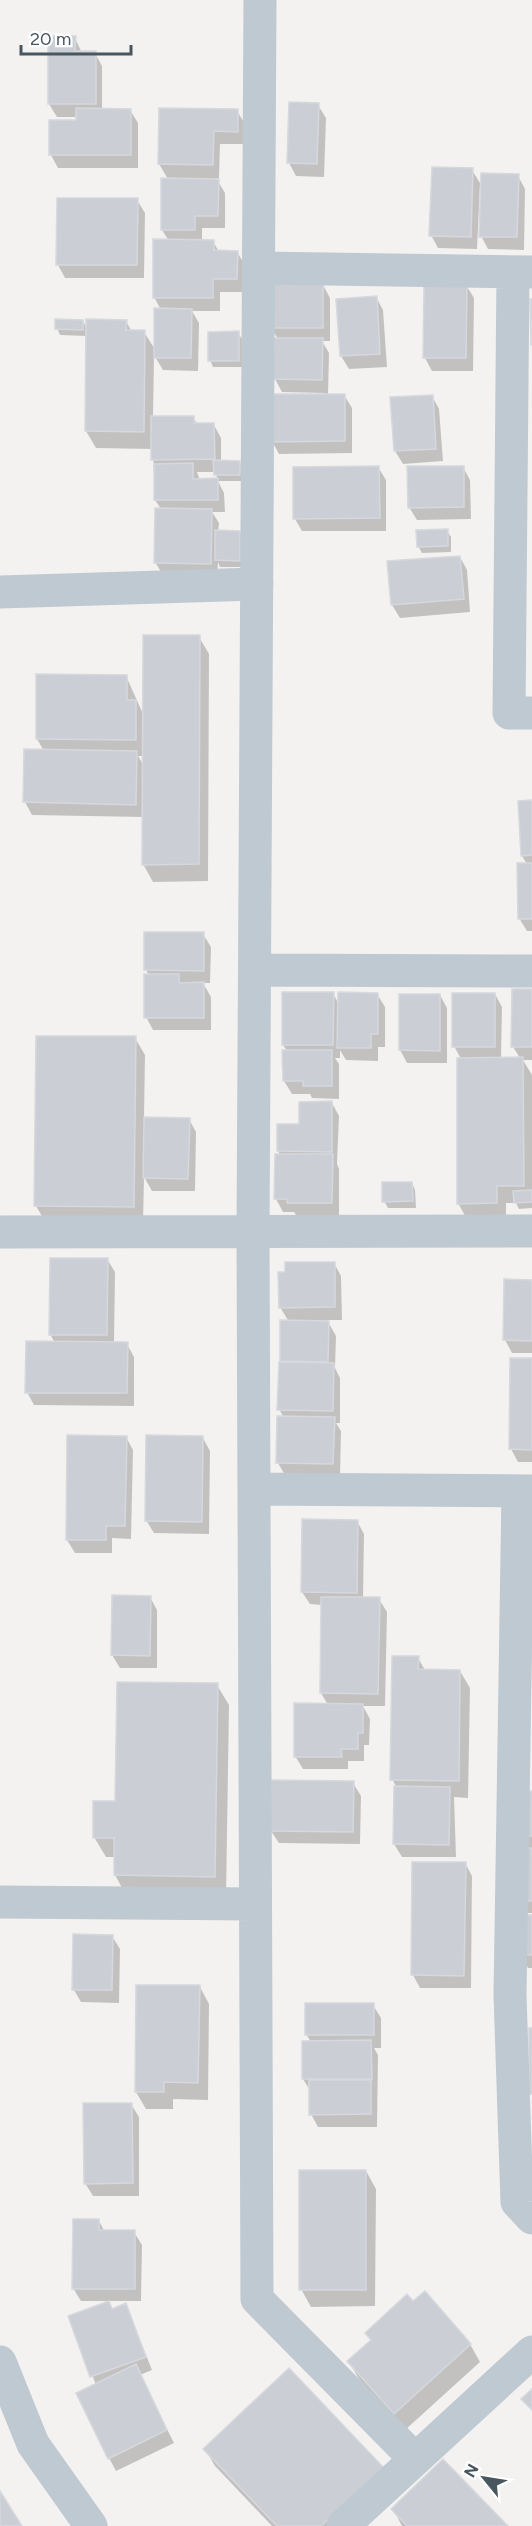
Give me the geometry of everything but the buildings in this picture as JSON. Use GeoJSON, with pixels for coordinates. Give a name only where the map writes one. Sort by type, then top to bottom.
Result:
{"type":"FeatureCollection","features":[{"type":"Feature","properties":{"kind":"street"},"geometry":{"type":"LineString","coordinates":[[260,0],[253,1232],[257,2299],[415,2459]]}},
{"type":"Feature","properties":{"kind":"street"},"geometry":{"type":"LineString","coordinates":[[260,268],[523,272],[509,713],[532,713]]}},
{"type":"Feature","properties":{"kind":"street"},"geometry":{"type":"LineString","coordinates":[[0,592],[257,585]]}},
{"type":"Feature","properties":{"kind":"street"},"geometry":{"type":"LineString","coordinates":[[255,970],[532,971]]}},
{"type":"Feature","properties":{"kind":"street"},"geometry":{"type":"LineString","coordinates":[[0,1232],[532,1231]]}},
{"type":"Feature","properties":{"kind":"street"},"geometry":{"type":"LineString","coordinates":[[254,1489],[525,1491],[517,2202],[532,2218]]}},
{"type":"Feature","properties":{"kind":"street"},"geometry":{"type":"LineString","coordinates":[[0,1902],[255,1904]]}},
{"type":"Feature","properties":{"kind":"street"},"geometry":{"type":"LineString","coordinates":[[344,2526],[532,2352]]}},
{"type":"Feature","properties":{"kind":"street"},"geometry":{"type":"LineString","coordinates":[[0,2362],[33,2444],[91,2526]]}}]}
